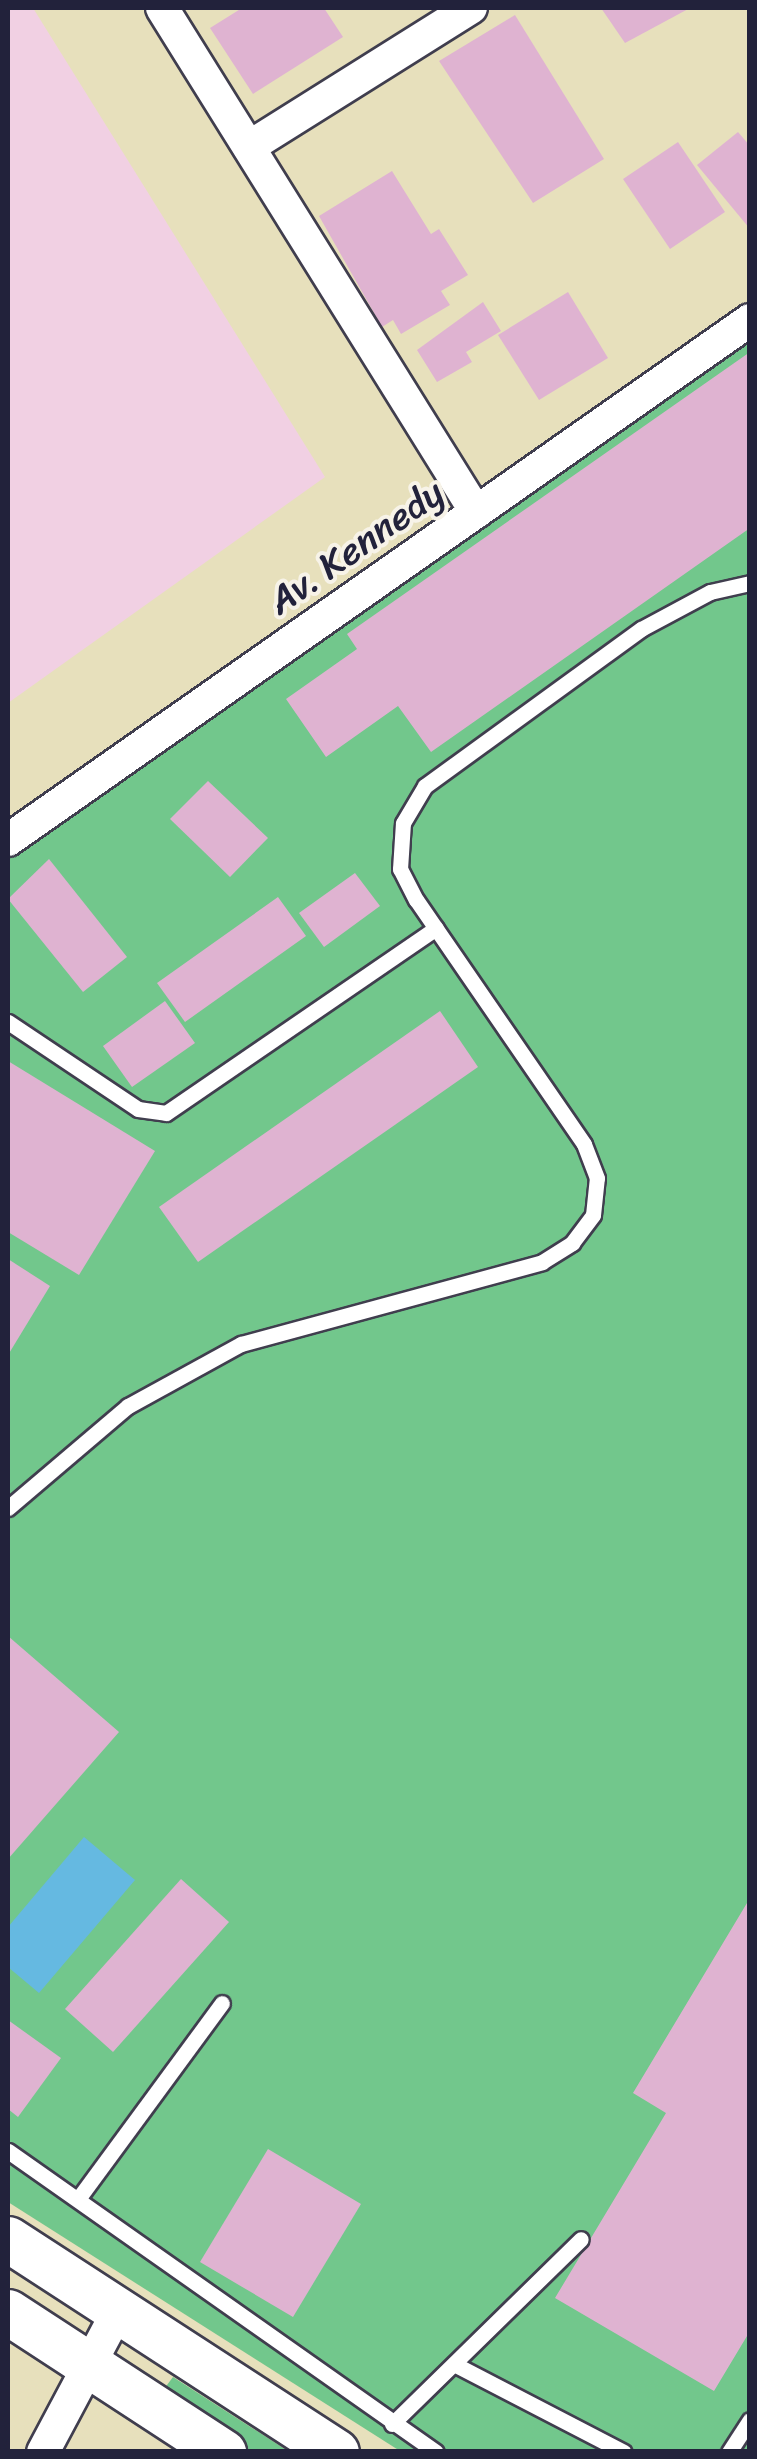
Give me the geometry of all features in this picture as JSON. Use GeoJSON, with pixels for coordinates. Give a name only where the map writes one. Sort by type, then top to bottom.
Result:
{"type":"FeatureCollection","features":[{"type":"Feature","properties":{"kind":"street"},"geometry":{"type":"LineString","coordinates":[[162,8],[476,512]]}},
{"type":"Feature","properties":{"kind":"street"},"geometry":{"type":"LineString","coordinates":[[249,147],[472,8]]}},
{"type":"Feature","properties":{"kind":"street","name":"Av. Kennedy"},"geometry":{"type":"LineString","coordinates":[[8,840],[750,320]]}},
{"type":"Feature","properties":{"kind":"street"},"geometry":{"type":"LineString","coordinates":[[8,2239],[336,2452]]}},
{"type":"Feature","properties":{"kind":"street"},"geometry":{"type":"LineString","coordinates":[[43,2452],[118,2311]]}},
{"type":"Feature","properties":{"kind":"street"},"geometry":{"type":"LineString","coordinates":[[8,2312],[223,2452]]}},
{"type":"Feature","properties":{"kind":"lane"},"geometry":{"type":"LineString","coordinates":[[8,1508],[128,1406],[241,1344],[542,1262],[572,1243],[593,1215],[597,1178],[584,1144],[436,928],[400,868],[403,823],[425,786],[642,630],[710,592],[750,583]]}},
{"type":"Feature","properties":{"kind":"lane"},"geometry":{"type":"LineString","coordinates":[[8,1022],[138,1109],[166,1112],[436,928]]}},
{"type":"Feature","properties":{"kind":"lane"},"geometry":{"type":"LineString","coordinates":[[78,2199],[222,2003]]}},
{"type":"Feature","properties":{"kind":"lane"},"geometry":{"type":"LineString","coordinates":[[8,2151],[436,2452]]}},
{"type":"Feature","properties":{"kind":"lane"},"geometry":{"type":"LineString","coordinates":[[392,2424],[581,2239]]}},
{"type":"Feature","properties":{"kind":"lane"},"geometry":{"type":"LineString","coordinates":[[454,2364],[624,2452]]}},
{"type":"Feature","properties":{"kind":"lane"},"geometry":{"type":"LineString","coordinates":[[729,2452],[750,2420]]}},
{"type":"Feature","properties":{"kind":"shaded area"},"geometry":{"type":"Polygon","coordinates":[[[8,8],[33,8],[325,477],[8,703],[8,8]]]}},
{"type":"Feature","properties":{"kind":"green space"},"geometry":{"type":"Polygon","coordinates":[[[749,339],[749,2451],[400,2451],[8,2202],[8,856],[749,339]]]}},
{"type":"Feature","properties":{"kind":"green space"},"geometry":{"type":"Polygon","coordinates":[[[173,2377],[288,2451],[251,2451],[161,2393],[173,2377]]]}},
{"type":"Feature","properties":{"kind":"water"},"geometry":{"type":"Polygon","coordinates":[[[84,1837],[135,1880],[39,1993],[8,1967],[8,1927],[84,1837]]]}},
{"type":"Feature","properties":{"kind":"building"},"geometry":{"type":"Polygon","coordinates":[[[242,8],[324,8],[343,37],[253,94],[210,28],[242,8]]]}},
{"type":"Feature","properties":{"kind":"building"},"geometry":{"type":"Polygon","coordinates":[[[601,8],[690,8],[625,43],[601,8]]]}},
{"type":"Feature","properties":{"kind":"building"},"geometry":{"type":"Polygon","coordinates":[[[515,15],[604,159],[533,203],[439,61],[515,15]]]}},
{"type":"Feature","properties":{"kind":"building"},"geometry":{"type":"Polygon","coordinates":[[[738,132],[750,146],[750,229],[697,165],[738,132]]]}},
{"type":"Feature","properties":{"kind":"building"},"geometry":{"type":"Polygon","coordinates":[[[678,142],[725,212],[670,249],[623,179],[678,142]]]}},
{"type":"Feature","properties":{"kind":"building"},"geometry":{"type":"Polygon","coordinates":[[[392,171],[431,234],[439,229],[468,275],[441,291],[450,305],[401,334],[393,320],[382,327],[319,216],[392,171]]]}},
{"type":"Feature","properties":{"kind":"building"},"geometry":{"type":"Polygon","coordinates":[[[568,292],[608,358],[539,400],[498,335],[568,292]]]}},
{"type":"Feature","properties":{"kind":"building"},"geometry":{"type":"Polygon","coordinates":[[[483,302],[501,331],[466,352],[472,362],[437,382],[417,350],[483,302]]]}},
{"type":"Feature","properties":{"kind":"building"},"geometry":{"type":"Polygon","coordinates":[[[750,352],[750,528],[431,752],[398,706],[326,757],[286,699],[357,649],[347,634],[750,352]]]}},
{"type":"Feature","properties":{"kind":"building"},"geometry":{"type":"Polygon","coordinates":[[[208,781],[268,838],[230,877],[170,819],[208,781]]]}},
{"type":"Feature","properties":{"kind":"building"},"geometry":{"type":"Polygon","coordinates":[[[49,859],[127,957],[83,992],[8,899],[49,859]]]}},
{"type":"Feature","properties":{"kind":"building"},"geometry":{"type":"Polygon","coordinates":[[[355,873],[380,906],[324,947],[299,913],[355,873]]]}},
{"type":"Feature","properties":{"kind":"building"},"geometry":{"type":"Polygon","coordinates":[[[278,897],[306,936],[185,1022],[157,983],[278,897]]]}},
{"type":"Feature","properties":{"kind":"building"},"geometry":{"type":"Polygon","coordinates":[[[165,1001],[195,1043],[132,1087],[103,1046],[165,1001]]]}},
{"type":"Feature","properties":{"kind":"building"},"geometry":{"type":"Polygon","coordinates":[[[440,1011],[478,1067],[198,1262],[159,1207],[440,1011]]]}},
{"type":"Feature","properties":{"kind":"building"},"geometry":{"type":"Polygon","coordinates":[[[8,1061],[155,1151],[79,1275],[8,1232],[8,1061]]]}},
{"type":"Feature","properties":{"kind":"building"},"geometry":{"type":"Polygon","coordinates":[[[8,1259],[50,1286],[8,1355],[8,1259]]]}},
{"type":"Feature","properties":{"kind":"building"},"geometry":{"type":"Polygon","coordinates":[[[8,1636],[119,1732],[8,1859],[8,1636]]]}},
{"type":"Feature","properties":{"kind":"building"},"geometry":{"type":"Polygon","coordinates":[[[181,1879],[229,1922],[113,2052],[65,2009],[181,1879]]]}},
{"type":"Feature","properties":{"kind":"building"},"geometry":{"type":"Polygon","coordinates":[[[750,1898],[750,2331],[714,2391],[555,2298],[666,2113],[633,2093],[750,1898]]]}},
{"type":"Feature","properties":{"kind":"building"},"geometry":{"type":"Polygon","coordinates":[[[8,2020],[61,2058],[18,2117],[8,2109],[8,2020]]]}},
{"type":"Feature","properties":{"kind":"building"},"geometry":{"type":"Polygon","coordinates":[[[268,2149],[361,2204],[293,2317],[200,2262],[268,2149]]]}}]}
